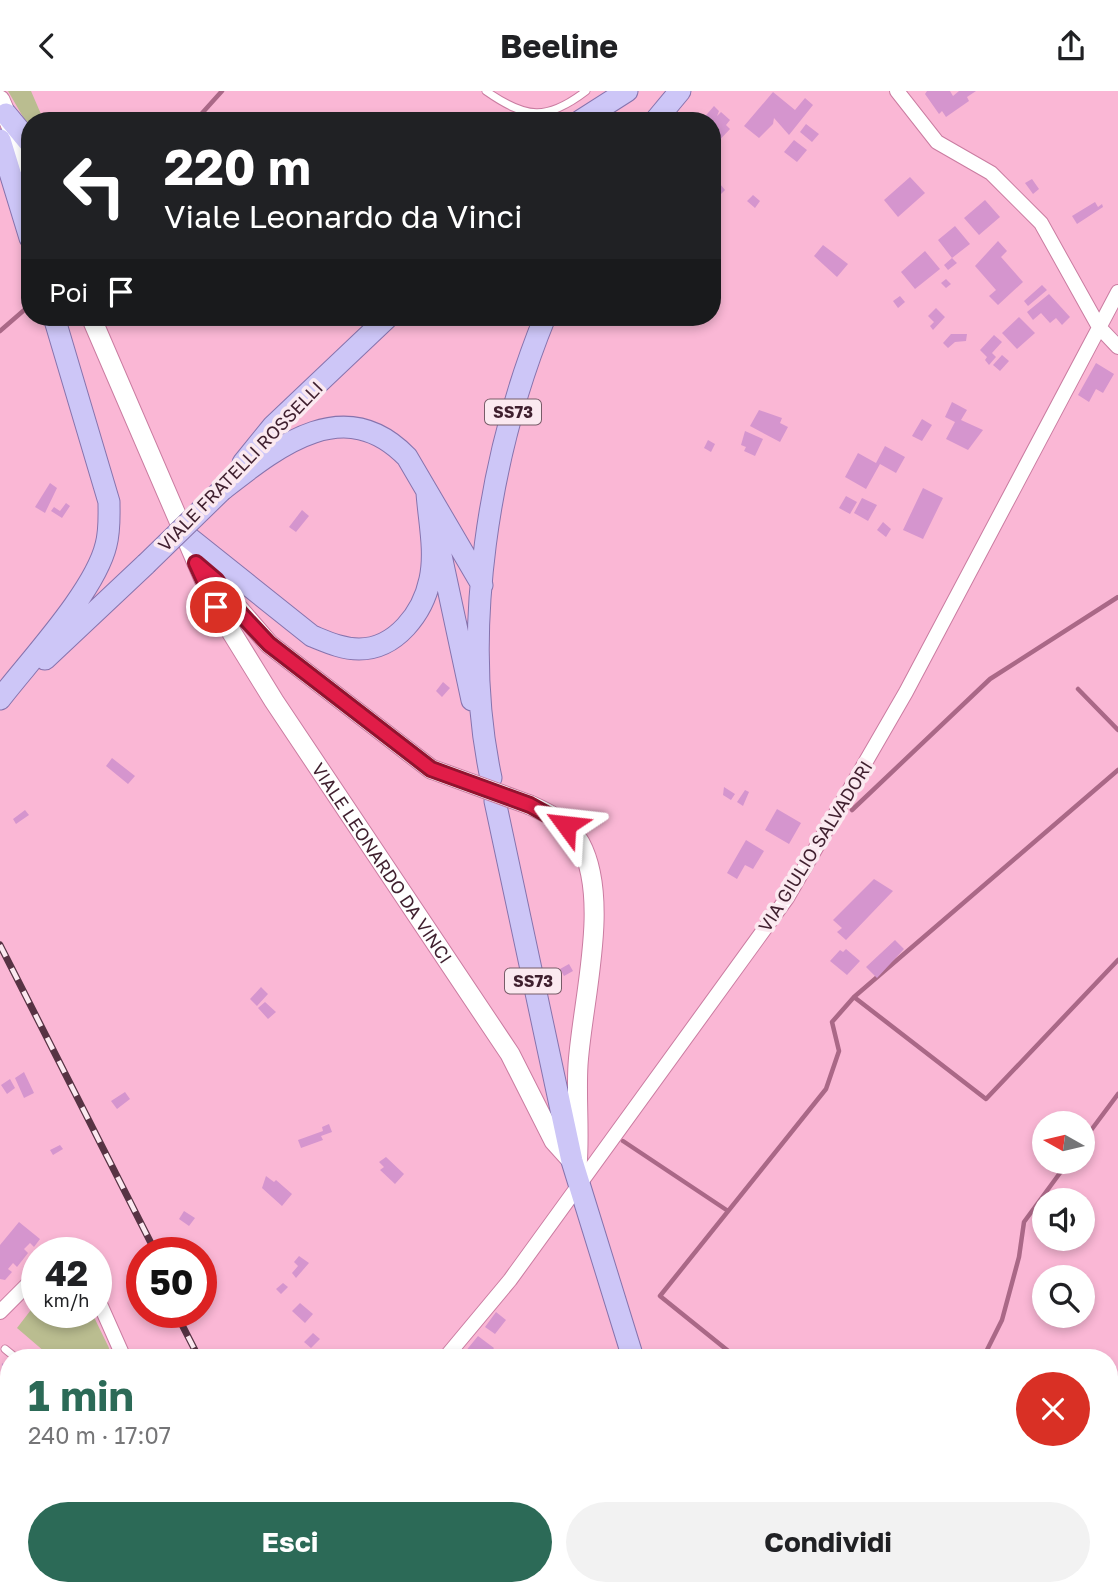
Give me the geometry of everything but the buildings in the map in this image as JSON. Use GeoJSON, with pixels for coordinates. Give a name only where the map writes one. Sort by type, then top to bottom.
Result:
{"type":"FeatureCollection","features":[{"type":"Feature","properties":{"kind":"main road"},"geometry":{"type":"LineString","coordinates":[[594,112],[627,91]]}},
{"type":"Feature","properties":{"kind":"main road"},"geometry":{"type":"LineString","coordinates":[[606,112],[627,91]]}},
{"type":"Feature","properties":{"kind":"main road"},"geometry":{"type":"LineString","coordinates":[[662,112],[680,91]]}},
{"type":"Feature","properties":{"kind":"main road"},"geometry":{"type":"LineString","coordinates":[[3,107],[21,131]]}},
{"type":"Feature","properties":{"kind":"main road"},"geometry":{"type":"LineString","coordinates":[[3,107],[21,150]]}},
{"type":"Feature","properties":{"kind":"main road"},"geometry":{"type":"LineString","coordinates":[[0,140],[21,209]]}},
{"type":"Feature","properties":{"kind":"main road"},"geometry":{"type":"LineString","coordinates":[[0,700],[61,622],[96,569],[106,547],[109,502],[57,326]]}},
{"type":"Feature","properties":{"kind":"main road","name":"VIALE LEONARDO DA VINCI"},"geometry":{"type":"LineString","coordinates":[[95,326],[216,607],[244,655],[510,1054],[554,1141],[576,1174]]}},
{"type":"Feature","properties":{"kind":"main road","name":"VIALE FRATELLI ROSSELLI"},"geometry":{"type":"LineString","coordinates":[[0,700],[222,490],[273,426],[379,326]]}},
{"type":"Feature","properties":{"kind":"main road","name":"SS73"},"geometry":{"type":"LineString","coordinates":[[491,778],[485,749],[480,652],[482,585],[502,456],[518,394],[542,326]]}},
{"type":"Feature","properties":{"kind":"main road"},"geometry":{"type":"LineString","coordinates":[[222,490],[292,439],[306,433],[335,428],[374,434],[397,447],[418,472],[427,493],[482,585],[465,589],[447,582]]}},
{"type":"Feature","properties":{"kind":"main road"},"geometry":{"type":"LineString","coordinates":[[183,533],[312,636],[335,645],[360,649],[387,642],[411,623],[424,600],[431,566],[427,493]]}},
{"type":"Feature","properties":{"kind":"main road"},"geometry":{"type":"LineString","coordinates":[[427,493],[468,685],[485,749]]}},
{"type":"Feature","properties":{"kind":"main road","name":"VIALE LEONARDO DA VINCI"},"geometry":{"type":"LineString","coordinates":[[196,563],[216,580],[240,613],[269,644],[431,769],[530,805],[566,825],[580,842],[596,900],[578,1067],[580,1136],[576,1174]]}},
{"type":"Feature","properties":{"kind":"main road","name":"SS73"},"geometry":{"type":"LineString","coordinates":[[495,801],[576,1174],[630,1349]]}},
{"type":"Feature","properties":{"kind":"street"},"geometry":{"type":"LineString","coordinates":[[897,91],[937,142],[991,173],[1041,223],[1099,327],[1118,347]]}},
{"type":"Feature","properties":{"kind":"street","name":"VIA GIULIO SALVADORI"},"geometry":{"type":"LineString","coordinates":[[452,1349],[510,1280],[576,1174],[787,898],[830,828],[1118,292]]}},
{"type":"Feature","properties":{"kind":"street"},"geometry":{"type":"LineString","coordinates":[[0,1312],[21,1291]]}},
{"type":"Feature","properties":{"kind":"street"},"geometry":{"type":"LineString","coordinates":[[111,1328],[120,1349]]}},
{"type":"Feature","properties":{"kind":"lane"},"geometry":{"type":"LineString","coordinates":[[486,91],[507,106],[525,112]]}},
{"type":"Feature","properties":{"kind":"lane"},"geometry":{"type":"LineString","coordinates":[[553,112],[565,107],[586,91]]}},
{"type":"Feature","properties":{"kind":"green space"},"geometry":{"type":"Polygon","coordinates":[[[8,91],[31,91],[40,112],[21,113],[8,91]]]}},
{"type":"Feature","properties":{"kind":"green space"},"geometry":{"type":"Polygon","coordinates":[[[21,1323],[21,1328],[99,1328],[109,1348],[109,1349],[42,1349],[17,1328],[21,1323]]]}},
{"type":"Feature","properties":{"kind":"waterway"},"geometry":{"type":"LineString","coordinates":[[203,112],[222,91]]}},
{"type":"Feature","properties":{"kind":"waterway"},"geometry":{"type":"LineString","coordinates":[[0,331],[21,313]]}},
{"type":"Feature","properties":{"kind":"waterway"},"geometry":{"type":"LineString","coordinates":[[852,810],[990,679],[1118,597]]}},
{"type":"Feature","properties":{"kind":"waterway"},"geometry":{"type":"LineString","coordinates":[[1078,689],[1118,730]]}},
{"type":"Feature","properties":{"kind":"waterway"},"geometry":{"type":"LineString","coordinates":[[726,1349],[660,1296],[826,1089],[839,1051],[832,1022],[854,997],[1118,770]]}},
{"type":"Feature","properties":{"kind":"waterway"},"geometry":{"type":"LineString","coordinates":[[854,997],[986,1099],[1118,960]]}},
{"type":"Feature","properties":{"kind":"waterway"},"geometry":{"type":"LineString","coordinates":[[1096,1124],[1118,1094]]}},
{"type":"Feature","properties":{"kind":"waterway"},"geometry":{"type":"LineString","coordinates":[[623,1141],[728,1211]]}},
{"type":"Feature","properties":{"kind":"waterway"},"geometry":{"type":"LineString","coordinates":[[988,1349],[1002,1320],[1019,1257],[1024,1222],[1059,1174]]}},
{"type":"Feature","properties":{"kind":"railway"},"geometry":{"type":"LineString","coordinates":[[0,945],[148,1237]]}},
{"type":"Feature","properties":{"kind":"railway"},"geometry":{"type":"LineString","coordinates":[[184,1328],[194,1349]]}},
{"type":"Feature","properties":{"kind":"route"},"geometry":{"type":"LineString","coordinates":[[216,607],[196,563],[216,580],[240,613],[269,644],[431,769],[530,805],[566,825]]}}]}
